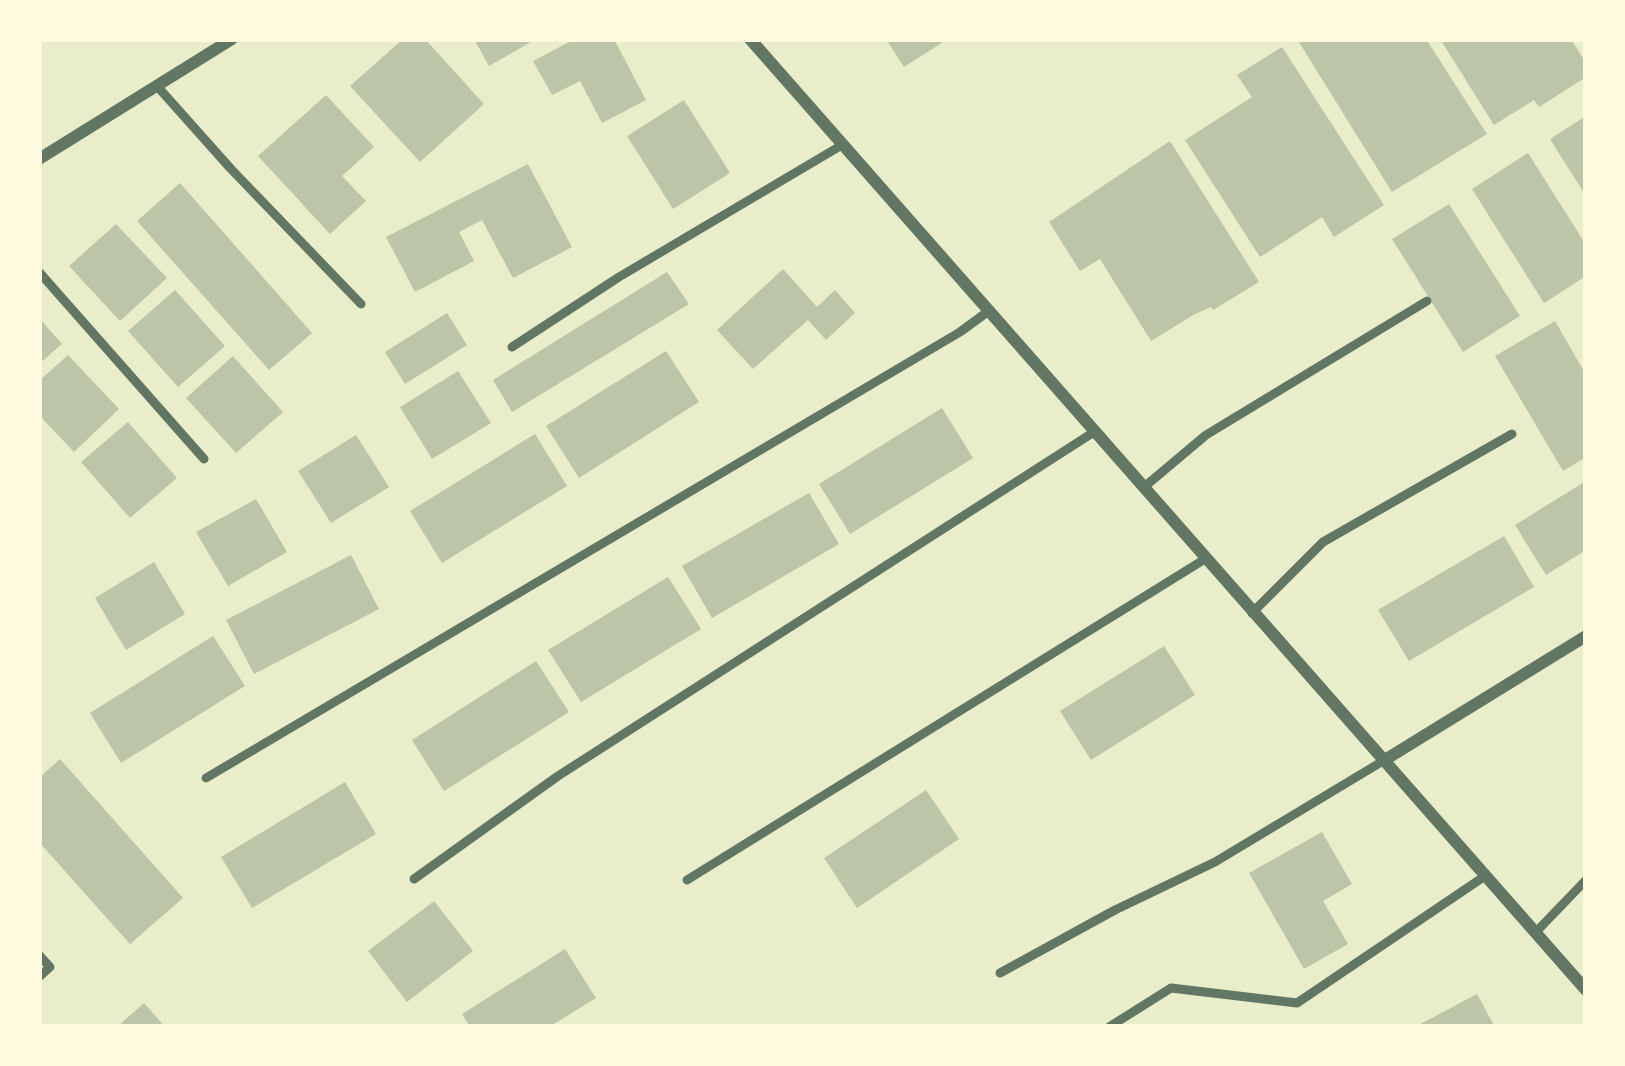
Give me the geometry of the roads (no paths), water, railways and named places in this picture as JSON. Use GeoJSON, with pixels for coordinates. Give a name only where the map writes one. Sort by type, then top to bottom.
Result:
{"type":"FeatureCollection","features":[{"type":"Feature","properties":{"kind":"street"},"geometry":{"type":"LineString","coordinates":[[39,159],[232,39]]}},
{"type":"Feature","properties":{"kind":"street"},"geometry":{"type":"LineString","coordinates":[[750,39],[1586,990]]}},
{"type":"Feature","properties":{"kind":"street"},"geometry":{"type":"LineString","coordinates":[[1383,761],[1586,636]]}},
{"type":"Feature","properties":{"kind":"lane"},"geometry":{"type":"LineString","coordinates":[[158,86],[361,304]]}},
{"type":"Feature","properties":{"kind":"lane"},"geometry":{"type":"LineString","coordinates":[[512,347],[619,277],[842,145]]}},
{"type":"Feature","properties":{"kind":"lane"},"geometry":{"type":"LineString","coordinates":[[39,272],[204,459]]}},
{"type":"Feature","properties":{"kind":"lane"},"geometry":{"type":"LineString","coordinates":[[1143,488],[1206,435],[1427,301]]}},
{"type":"Feature","properties":{"kind":"lane"},"geometry":{"type":"LineString","coordinates":[[206,778],[990,310]]}},
{"type":"Feature","properties":{"kind":"lane"},"geometry":{"type":"LineString","coordinates":[[414,879],[558,776],[1094,432]]}},
{"type":"Feature","properties":{"kind":"lane"},"geometry":{"type":"LineString","coordinates":[[1252,613],[1323,542],[1512,434]]}},
{"type":"Feature","properties":{"kind":"lane"},"geometry":{"type":"LineString","coordinates":[[687,880],[1205,559]]}},
{"type":"Feature","properties":{"kind":"lane"},"geometry":{"type":"LineString","coordinates":[[1000,973],[1215,862],[1383,761]]}},
{"type":"Feature","properties":{"kind":"lane"},"geometry":{"type":"LineString","coordinates":[[1109,1027],[1171,988],[1297,1003],[1485,876]]}},
{"type":"Feature","properties":{"kind":"lane"},"geometry":{"type":"LineString","coordinates":[[1535,933],[1586,880]]}},
{"type":"Feature","properties":{"kind":"lane"},"geometry":{"type":"LineString","coordinates":[[39,955],[50,967],[39,977]]}}]}
